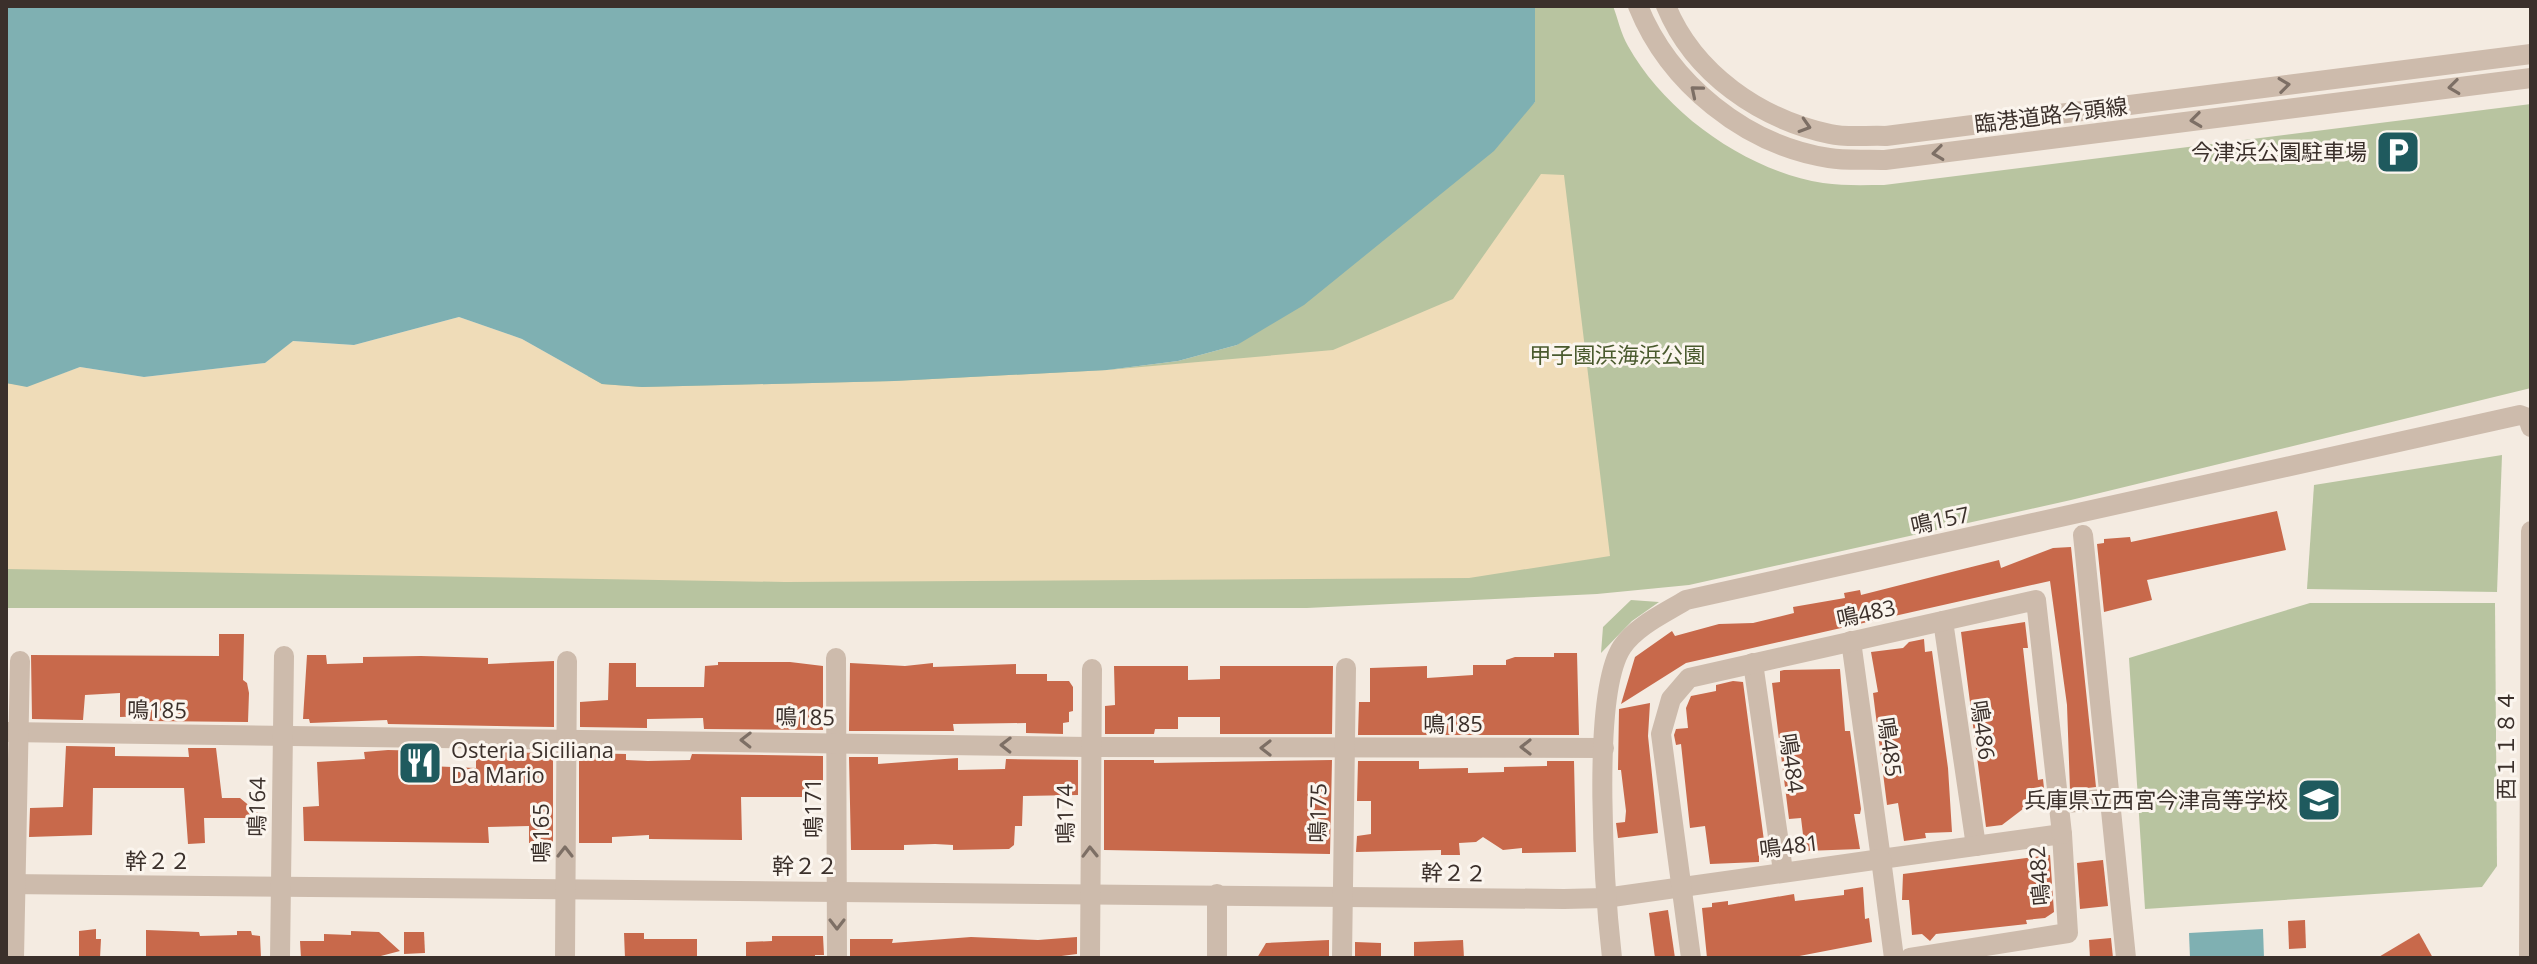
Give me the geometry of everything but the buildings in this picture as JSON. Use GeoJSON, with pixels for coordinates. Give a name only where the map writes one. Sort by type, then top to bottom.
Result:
{"type":"FeatureCollection","features":[{"type":"Feature","properties":{"kind":"street","name":"臨港道路今頭線"},"geometry":{"type":"LineString","coordinates":[[1638,6],[1649,34],[1684,81],[1724,115],[1772,140],[1829,158],[1885,160],[2531,78]]}},
{"type":"Feature","properties":{"kind":"street","name":"臨港道路今頭線"},"geometry":{"type":"LineString","coordinates":[[1666,6],[1700,63],[1737,95],[1782,119],[1832,135],[1886,136],[2531,54]]}},
{"type":"Feature","properties":{"kind":"street","name":"鳴157"},"geometry":{"type":"LineString","coordinates":[[1612,958],[1605,898],[1604,748],[1608,685],[1622,647],[1650,621],[1686,600],[2520,415],[2530,422]]}},
{"type":"Feature","properties":{"kind":"street","name":"西１１８４"},"geometry":{"type":"LineString","coordinates":[[2529,958],[2531,531]]}},
{"type":"Feature","properties":{"kind":"street"},"geometry":{"type":"LineString","coordinates":[[2083,535],[2126,958]]}},
{"type":"Feature","properties":{"kind":"street","name":"鳴483"},"geometry":{"type":"LineString","coordinates":[[1679,886],[1661,734],[1671,699],[1689,678],[2036,600],[2062,834]]}},
{"type":"Feature","properties":{"kind":"street","name":"鳴486"},"geometry":{"type":"LineString","coordinates":[[1943,621],[1976,846]]}},
{"type":"Feature","properties":{"kind":"street","name":"鳴485"},"geometry":{"type":"LineString","coordinates":[[1851,641],[1881,859]]}},
{"type":"Feature","properties":{"kind":"street","name":"鳴164"},"geometry":{"type":"LineString","coordinates":[[280,958],[284,656]]}},
{"type":"Feature","properties":{"kind":"street","name":"鳴171"},"geometry":{"type":"LineString","coordinates":[[836,658],[837,958]]}},
{"type":"Feature","properties":{"kind":"street"},"geometry":{"type":"LineString","coordinates":[[14,958],[10,884],[11,732],[20,661]]}},
{"type":"Feature","properties":{"kind":"street","name":"鳴165"},"geometry":{"type":"LineString","coordinates":[[565,958],[567,661]]}},
{"type":"Feature","properties":{"kind":"street","name":"鳴484"},"geometry":{"type":"LineString","coordinates":[[1753,663],[1783,871]]}},
{"type":"Feature","properties":{"kind":"street","name":"鳴175"},"geometry":{"type":"LineString","coordinates":[[1342,958],[1346,668]]}},
{"type":"Feature","properties":{"kind":"street","name":"鳴174"},"geometry":{"type":"LineString","coordinates":[[1090,958],[1089,747],[1092,669]]}},
{"type":"Feature","properties":{"kind":"street","name":"鳴185"},"geometry":{"type":"LineString","coordinates":[[11,732],[838,741],[1089,747],[1604,748]]}},
{"type":"Feature","properties":{"kind":"street"},"geometry":{"type":"LineString","coordinates":[[2059,804],[2109,798]]}},
{"type":"Feature","properties":{"kind":"street","name":"鳴482"},"geometry":{"type":"LineString","coordinates":[[1881,859],[2062,834],[2068,933],[1910,958]]}},
{"type":"Feature","properties":{"kind":"street"},"geometry":{"type":"LineString","coordinates":[[1881,859],[1894,958]]}},
{"type":"Feature","properties":{"kind":"street","name":"鳴481"},"geometry":{"type":"LineString","coordinates":[[1605,898],[1881,859]]}},
{"type":"Feature","properties":{"kind":"street","name":"幹２２"},"geometry":{"type":"LineString","coordinates":[[10,884],[1605,898]]}},
{"type":"Feature","properties":{"kind":"street"},"geometry":{"type":"LineString","coordinates":[[1679,886],[1691,958]]}},
{"type":"Feature","properties":{"kind":"street"},"geometry":{"type":"LineString","coordinates":[[1217,894],[1217,958]]}},
{"type":"Feature","properties":{"kind":"green space","name":"甲子園浜海浜公園"},"geometry":{"type":"Polygon","coordinates":[[[1535,6],[1613,6],[1626,41],[1644,71],[1686,116],[1711,136],[1766,166],[1831,184],[1884,185],[2531,104],[2531,388],[2071,500],[1689,585],[1597,594],[1307,608],[6,608],[6,383],[1107,370],[1178,361],[1237,345],[1535,102],[1535,6]]]}},
{"type":"Feature","properties":{"kind":"green space"},"geometry":{"type":"Polygon","coordinates":[[[2502,455],[2497,592],[2307,589],[2314,485],[2502,455]]]}},
{"type":"Feature","properties":{"kind":"green space"},"geometry":{"type":"Polygon","coordinates":[[[1631,600],[1659,602],[1632,621],[1601,653],[1603,627],[1631,600]]]}},
{"type":"Feature","properties":{"kind":"green space"},"geometry":{"type":"Polygon","coordinates":[[[2310,603],[2495,603],[2497,866],[2482,887],[2145,909],[2129,658],[2310,603]]]}},
{"type":"Feature","properties":{"kind":"sand"},"geometry":{"type":"Polygon","coordinates":[[[1541,174],[1564,175],[1610,556],[1469,578],[785,582],[6,569],[6,383],[27,386],[80,367],[144,377],[265,363],[292,341],[354,345],[459,317],[522,339],[602,384],[642,387],[894,381],[1107,370],[1333,350],[1453,299],[1541,174]]]}},
{"type":"Feature","properties":{"kind":"water"},"geometry":{"type":"Polygon","coordinates":[[[6,6],[1535,6],[1535,102],[1494,151],[1304,305],[1237,345],[1178,361],[1107,370],[894,381],[642,387],[602,384],[522,339],[459,317],[354,345],[293,341],[265,363],[144,377],[80,367],[27,387],[6,383],[6,6]]]}},
{"type":"Feature","properties":{"kind":"water"},"geometry":{"type":"Polygon","coordinates":[[[2263,929],[2264,958],[2190,958],[2189,933],[2263,929]]]}},
{"type":"Feature","properties":{"kind":"place","name":"今津浜公園駐車場"},"geometry":{"type":"Point","coordinates":[2398,152]}},
{"type":"Feature","properties":{"kind":"place","name":"Osteria Siciliana Da Mario"},"geometry":{"type":"Point","coordinates":[420,763]}},
{"type":"Feature","properties":{"kind":"place","name":"兵庫県立西宮今津高等学校"},"geometry":{"type":"Point","coordinates":[2319,800]}}]}
